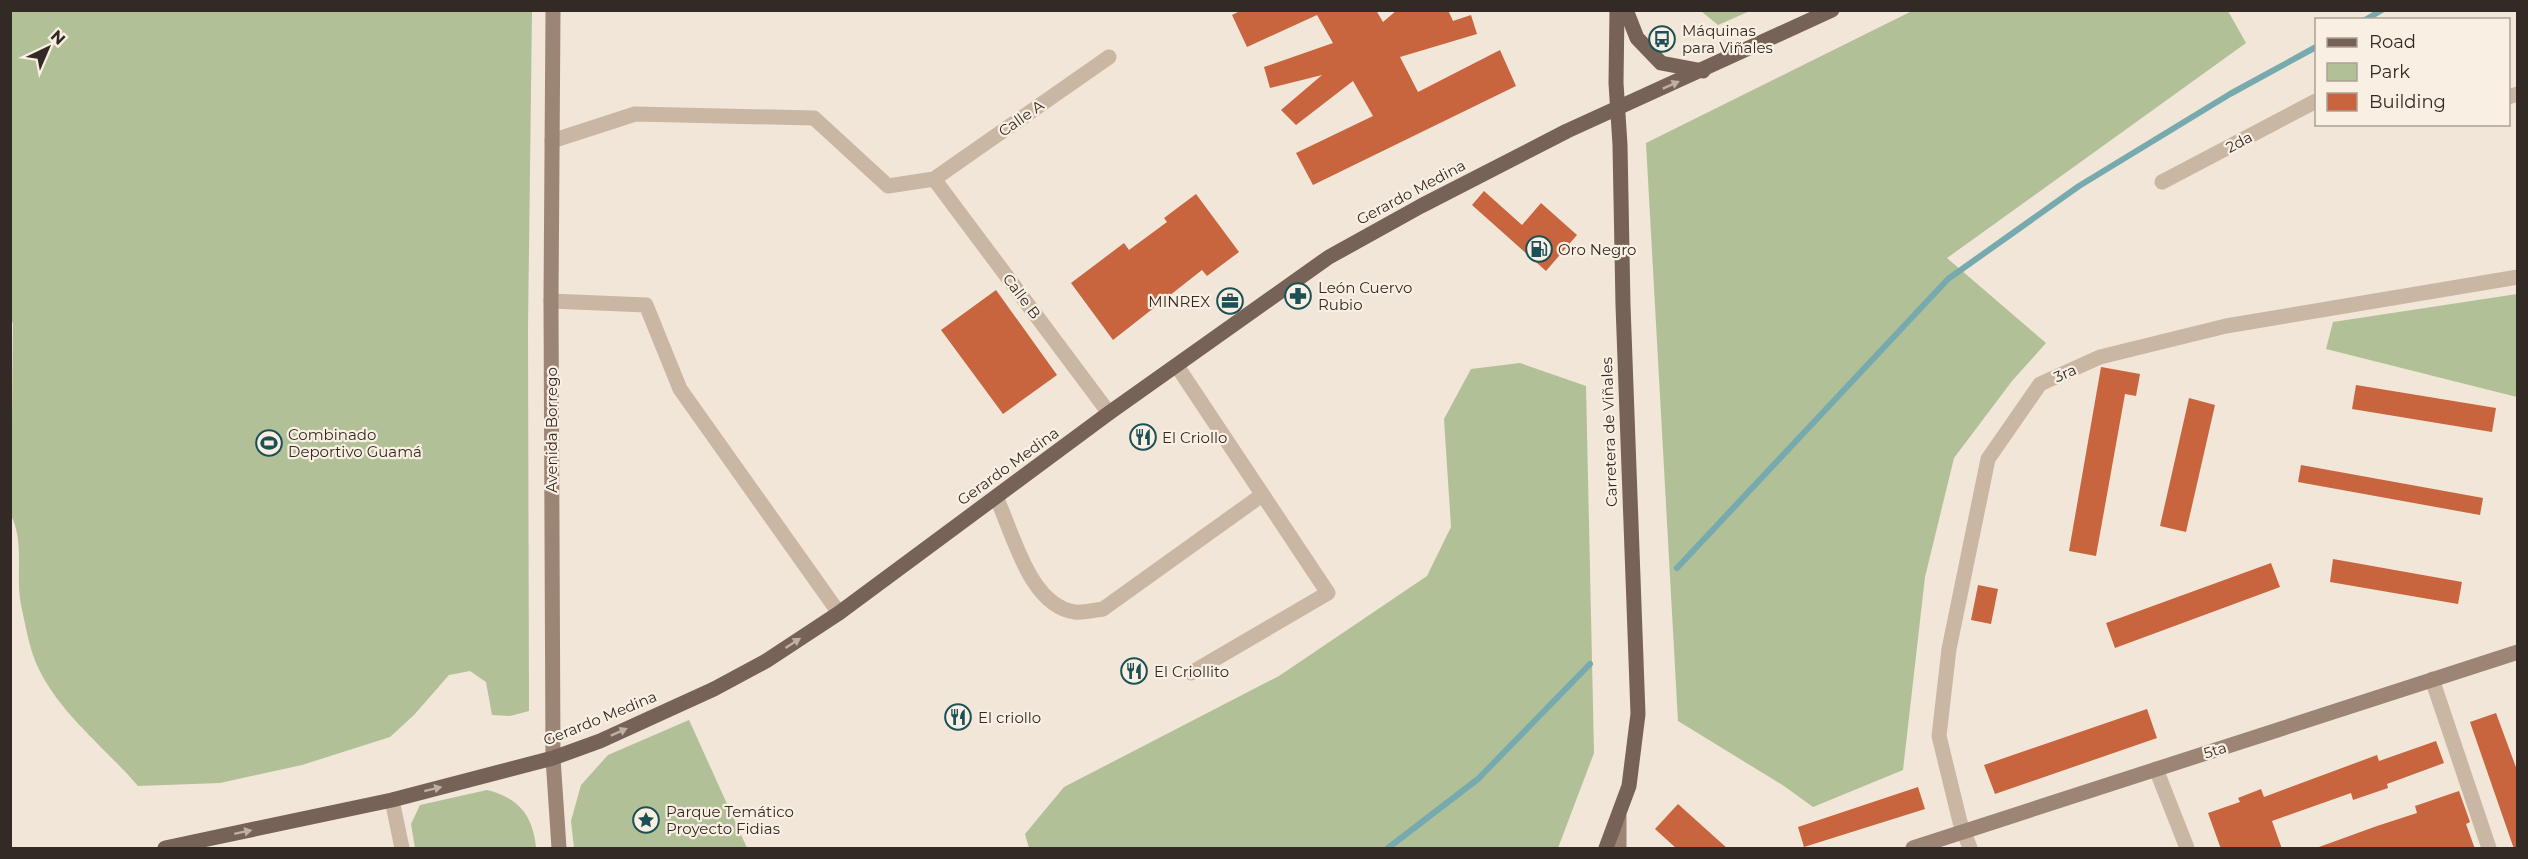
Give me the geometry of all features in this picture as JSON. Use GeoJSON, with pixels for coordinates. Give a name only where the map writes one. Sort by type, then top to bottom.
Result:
{"type":"FeatureCollection","features":[{"type":"Feature","properties":{"kind":"main road","name":"Avenida Borrego"},"geometry":{"type":"LineString","coordinates":[[553,10],[550,301],[553,758],[559,849]]}},
{"type":"Feature","properties":{"kind":"main road","name":"Carretera de Viñales"},"geometry":{"type":"LineString","coordinates":[[1606,849],[1629,786],[1638,714],[1616,83],[1617,10]]}},
{"type":"Feature","properties":{"kind":"main road"},"geometry":{"type":"LineString","coordinates":[[1626,10],[1637,38],[1661,63],[1702,71]]}},
{"type":"Feature","properties":{"kind":"main road","name":"Gerardo Medina"},"geometry":{"type":"LineString","coordinates":[[165,849],[392,800],[553,758],[600,741],[714,689],[766,661],[839,613],[1109,413],[1329,257],[1463,184],[1567,131],[1832,10]]}},
{"type":"Feature","properties":{"kind":"main road","name":"5ta"},"geometry":{"type":"LineString","coordinates":[[1913,849],[2517,652]]}},
{"type":"Feature","properties":{"kind":"main road"},"geometry":{"type":"LineString","coordinates":[[1619,813],[1619,849]]}},
{"type":"Feature","properties":{"kind":"street","name":"Calle A"},"geometry":{"type":"LineString","coordinates":[[934,179],[1109,57]]}},
{"type":"Feature","properties":{"kind":"street","name":"2da"},"geometry":{"type":"LineString","coordinates":[[2162,182],[2315,102]]}},
{"type":"Feature","properties":{"kind":"street"},"geometry":{"type":"LineString","coordinates":[[552,141],[635,114],[814,118],[888,186],[934,179]]}},
{"type":"Feature","properties":{"kind":"street","name":"Calle B"},"geometry":{"type":"LineString","coordinates":[[934,179],[1109,413]]}},
{"type":"Feature","properties":{"kind":"street","name":"3ra"},"geometry":{"type":"LineString","coordinates":[[1970,849],[1939,736],[1949,649],[1988,459],[2040,384],[2100,357],[2226,326],[2517,277]]}},
{"type":"Feature","properties":{"kind":"street"},"geometry":{"type":"LineString","coordinates":[[550,301],[646,305],[680,389],[839,613]]}},
{"type":"Feature","properties":{"kind":"street"},"geometry":{"type":"LineString","coordinates":[[1177,366],[1328,593],[1191,673]]}},
{"type":"Feature","properties":{"kind":"street"},"geometry":{"type":"LineString","coordinates":[[996,497],[1010,525],[1020,560],[1046,599],[1074,612],[1104,609],[1263,495]]}},
{"type":"Feature","properties":{"kind":"street"},"geometry":{"type":"LineString","coordinates":[[2432,679],[2489,849]]}},
{"type":"Feature","properties":{"kind":"street"},"geometry":{"type":"LineString","coordinates":[[2156,769],[2187,849]]}},
{"type":"Feature","properties":{"kind":"street"},"geometry":{"type":"LineString","coordinates":[[392,800],[402,849]]}},
{"type":"Feature","properties":{"kind":"green space","name":"Combinado Deportivo Guamá"},"geometry":{"type":"Polygon","coordinates":[[[11,10],[532,11],[528,328],[529,711],[510,716],[492,715],[486,682],[470,671],[449,675],[414,715],[390,737],[302,765],[220,783],[138,786],[56,698],[36,663],[29,642],[19,593],[18,537],[11,515],[13,323],[10,320],[11,10]]]}},
{"type":"Feature","properties":{"kind":"green space"},"geometry":{"type":"Polygon","coordinates":[[[1914,10],[2228,11],[2246,43],[1947,258],[2046,343],[2012,381],[1954,458],[1925,577],[1903,770],[1813,807],[1784,786],[1678,721],[1646,143],[1914,10]]]}},
{"type":"Feature","properties":{"kind":"green space"},"geometry":{"type":"Polygon","coordinates":[[[1701,11],[1750,11],[1718,25],[1701,11]]]}},
{"type":"Feature","properties":{"kind":"green space"},"geometry":{"type":"Polygon","coordinates":[[[2517,294],[2517,397],[2326,349],[2333,322],[2517,294]]]}},
{"type":"Feature","properties":{"kind":"green space"},"geometry":{"type":"Polygon","coordinates":[[[1520,363],[1586,386],[1594,753],[1558,848],[1029,848],[1025,834],[1064,787],[1279,676],[1427,576],[1451,527],[1444,419],[1471,369],[1520,363]]]}},
{"type":"Feature","properties":{"kind":"green space"},"geometry":{"type":"Polygon","coordinates":[[[689,720],[747,848],[574,848],[571,821],[581,785],[608,755],[689,720]]]}},
{"type":"Feature","properties":{"kind":"green space"},"geometry":{"type":"Polygon","coordinates":[[[487,790],[508,798],[522,810],[532,827],[536,848],[415,848],[411,824],[420,805],[487,790]]]}},
{"type":"Feature","properties":{"kind":"building"},"geometry":{"type":"Polygon","coordinates":[[[1242,10],[1376,10],[1383,22],[1397,10],[1448,10],[1453,21],[1471,15],[1477,34],[1400,57],[1418,92],[1500,50],[1516,86],[1313,185],[1296,153],[1373,116],[1353,81],[1296,125],[1281,110],[1322,75],[1270,88],[1264,67],[1333,43],[1317,15],[1247,47],[1232,15],[1242,10]]]}},
{"type":"Feature","properties":{"kind":"building"},"geometry":{"type":"Polygon","coordinates":[[[1484,191],[1522,225],[1541,203],[1577,235],[1546,271],[1472,205],[1484,191]]]}},
{"type":"Feature","properties":{"kind":"building"},"geometry":{"type":"Polygon","coordinates":[[[1196,194],[1239,252],[1207,276],[1202,270],[1113,340],[1071,283],[1124,243],[1129,250],[1167,222],[1164,218],[1196,194]]]}},
{"type":"Feature","properties":{"kind":"building"},"geometry":{"type":"Polygon","coordinates":[[[996,290],[1057,375],[1003,414],[941,330],[996,290]]]}},
{"type":"Feature","properties":{"kind":"building"},"geometry":{"type":"Polygon","coordinates":[[[2101,367],[2140,374],[2136,396],[2125,394],[2096,556],[2069,551],[2101,367]]]}},
{"type":"Feature","properties":{"kind":"building"},"geometry":{"type":"Polygon","coordinates":[[[2356,385],[2496,408],[2492,432],[2352,409],[2356,385]]]}},
{"type":"Feature","properties":{"kind":"building"},"geometry":{"type":"Polygon","coordinates":[[[2189,398],[2215,405],[2186,532],[2160,526],[2189,398]]]}},
{"type":"Feature","properties":{"kind":"building"},"geometry":{"type":"Polygon","coordinates":[[[2301,465],[2483,498],[2480,515],[2298,482],[2301,465]]]}},
{"type":"Feature","properties":{"kind":"building"},"geometry":{"type":"Polygon","coordinates":[[[2333,559],[2462,582],[2458,604],[2330,582],[2333,559]]]}},
{"type":"Feature","properties":{"kind":"building"},"geometry":{"type":"Polygon","coordinates":[[[2271,563],[2280,587],[2115,648],[2106,623],[2271,563]]]}},
{"type":"Feature","properties":{"kind":"building"},"geometry":{"type":"Polygon","coordinates":[[[1978,585],[1998,589],[1991,624],[1971,620],[1978,585]]]}},
{"type":"Feature","properties":{"kind":"building"},"geometry":{"type":"Polygon","coordinates":[[[2147,709],[2157,738],[1995,794],[1984,765],[2147,709]]]}},
{"type":"Feature","properties":{"kind":"building"},"geometry":{"type":"Polygon","coordinates":[[[2496,713],[2517,770],[2517,849],[2514,849],[2470,722],[2496,713]]]}},
{"type":"Feature","properties":{"kind":"building"},"geometry":{"type":"Polygon","coordinates":[[[2436,741],[2444,763],[2387,784],[2388,788],[2353,800],[2351,793],[2272,821],[2282,849],[2221,849],[2208,813],[2240,802],[2238,798],[2261,789],[2264,797],[2377,755],[2379,761],[2436,741]]]}},
{"type":"Feature","properties":{"kind":"building"},"geometry":{"type":"Polygon","coordinates":[[[1918,787],[1925,809],[1804,847],[1798,827],[1918,787]]]}},
{"type":"Feature","properties":{"kind":"building"},"geometry":{"type":"Polygon","coordinates":[[[2459,791],[2470,822],[2466,824],[2475,849],[2319,849],[2319,847],[2417,813],[2415,806],[2459,791]]]}},
{"type":"Feature","properties":{"kind":"building"},"geometry":{"type":"Polygon","coordinates":[[[1678,804],[1728,849],[1677,849],[1655,829],[1678,804]]]}},
{"type":"Feature","properties":{"kind":"waterway"},"geometry":{"type":"LineString","coordinates":[[2368,18],[2382,10]]}},
{"type":"Feature","properties":{"kind":"waterway"},"geometry":{"type":"LineString","coordinates":[[1677,568],[1948,279],[2079,186],[2230,94],[2315,48]]}},
{"type":"Feature","properties":{"kind":"waterway"},"geometry":{"type":"LineString","coordinates":[[1388,848],[1478,779],[1590,664]]}},
{"type":"Feature","properties":{"kind":"place","name":"Máquinas para Viñales"},"geometry":{"type":"Point","coordinates":[1662,39]}},
{"type":"Feature","properties":{"kind":"place","name":"Oro Negro"},"geometry":{"type":"Point","coordinates":[1539,249]}},
{"type":"Feature","properties":{"kind":"place","name":"León Cuervo Rubio"},"geometry":{"type":"Point","coordinates":[1298,296]}},
{"type":"Feature","properties":{"kind":"place","name":"MINREX"},"geometry":{"type":"Point","coordinates":[1230,301]}},
{"type":"Feature","properties":{"kind":"place","name":"El Criollo"},"geometry":{"type":"Point","coordinates":[1143,437]}},
{"type":"Feature","properties":{"kind":"place","name":"Combinado Deportivo Guamá"},"geometry":{"type":"Point","coordinates":[269,443]}},
{"type":"Feature","properties":{"kind":"place","name":"El Criollito"},"geometry":{"type":"Point","coordinates":[1134,671]}},
{"type":"Feature","properties":{"kind":"place","name":"El criollo"},"geometry":{"type":"Point","coordinates":[958,717]}},
{"type":"Feature","properties":{"kind":"place","name":"Parque Temático Proyecto Fidias"},"geometry":{"type":"Point","coordinates":[646,820]}}]}
